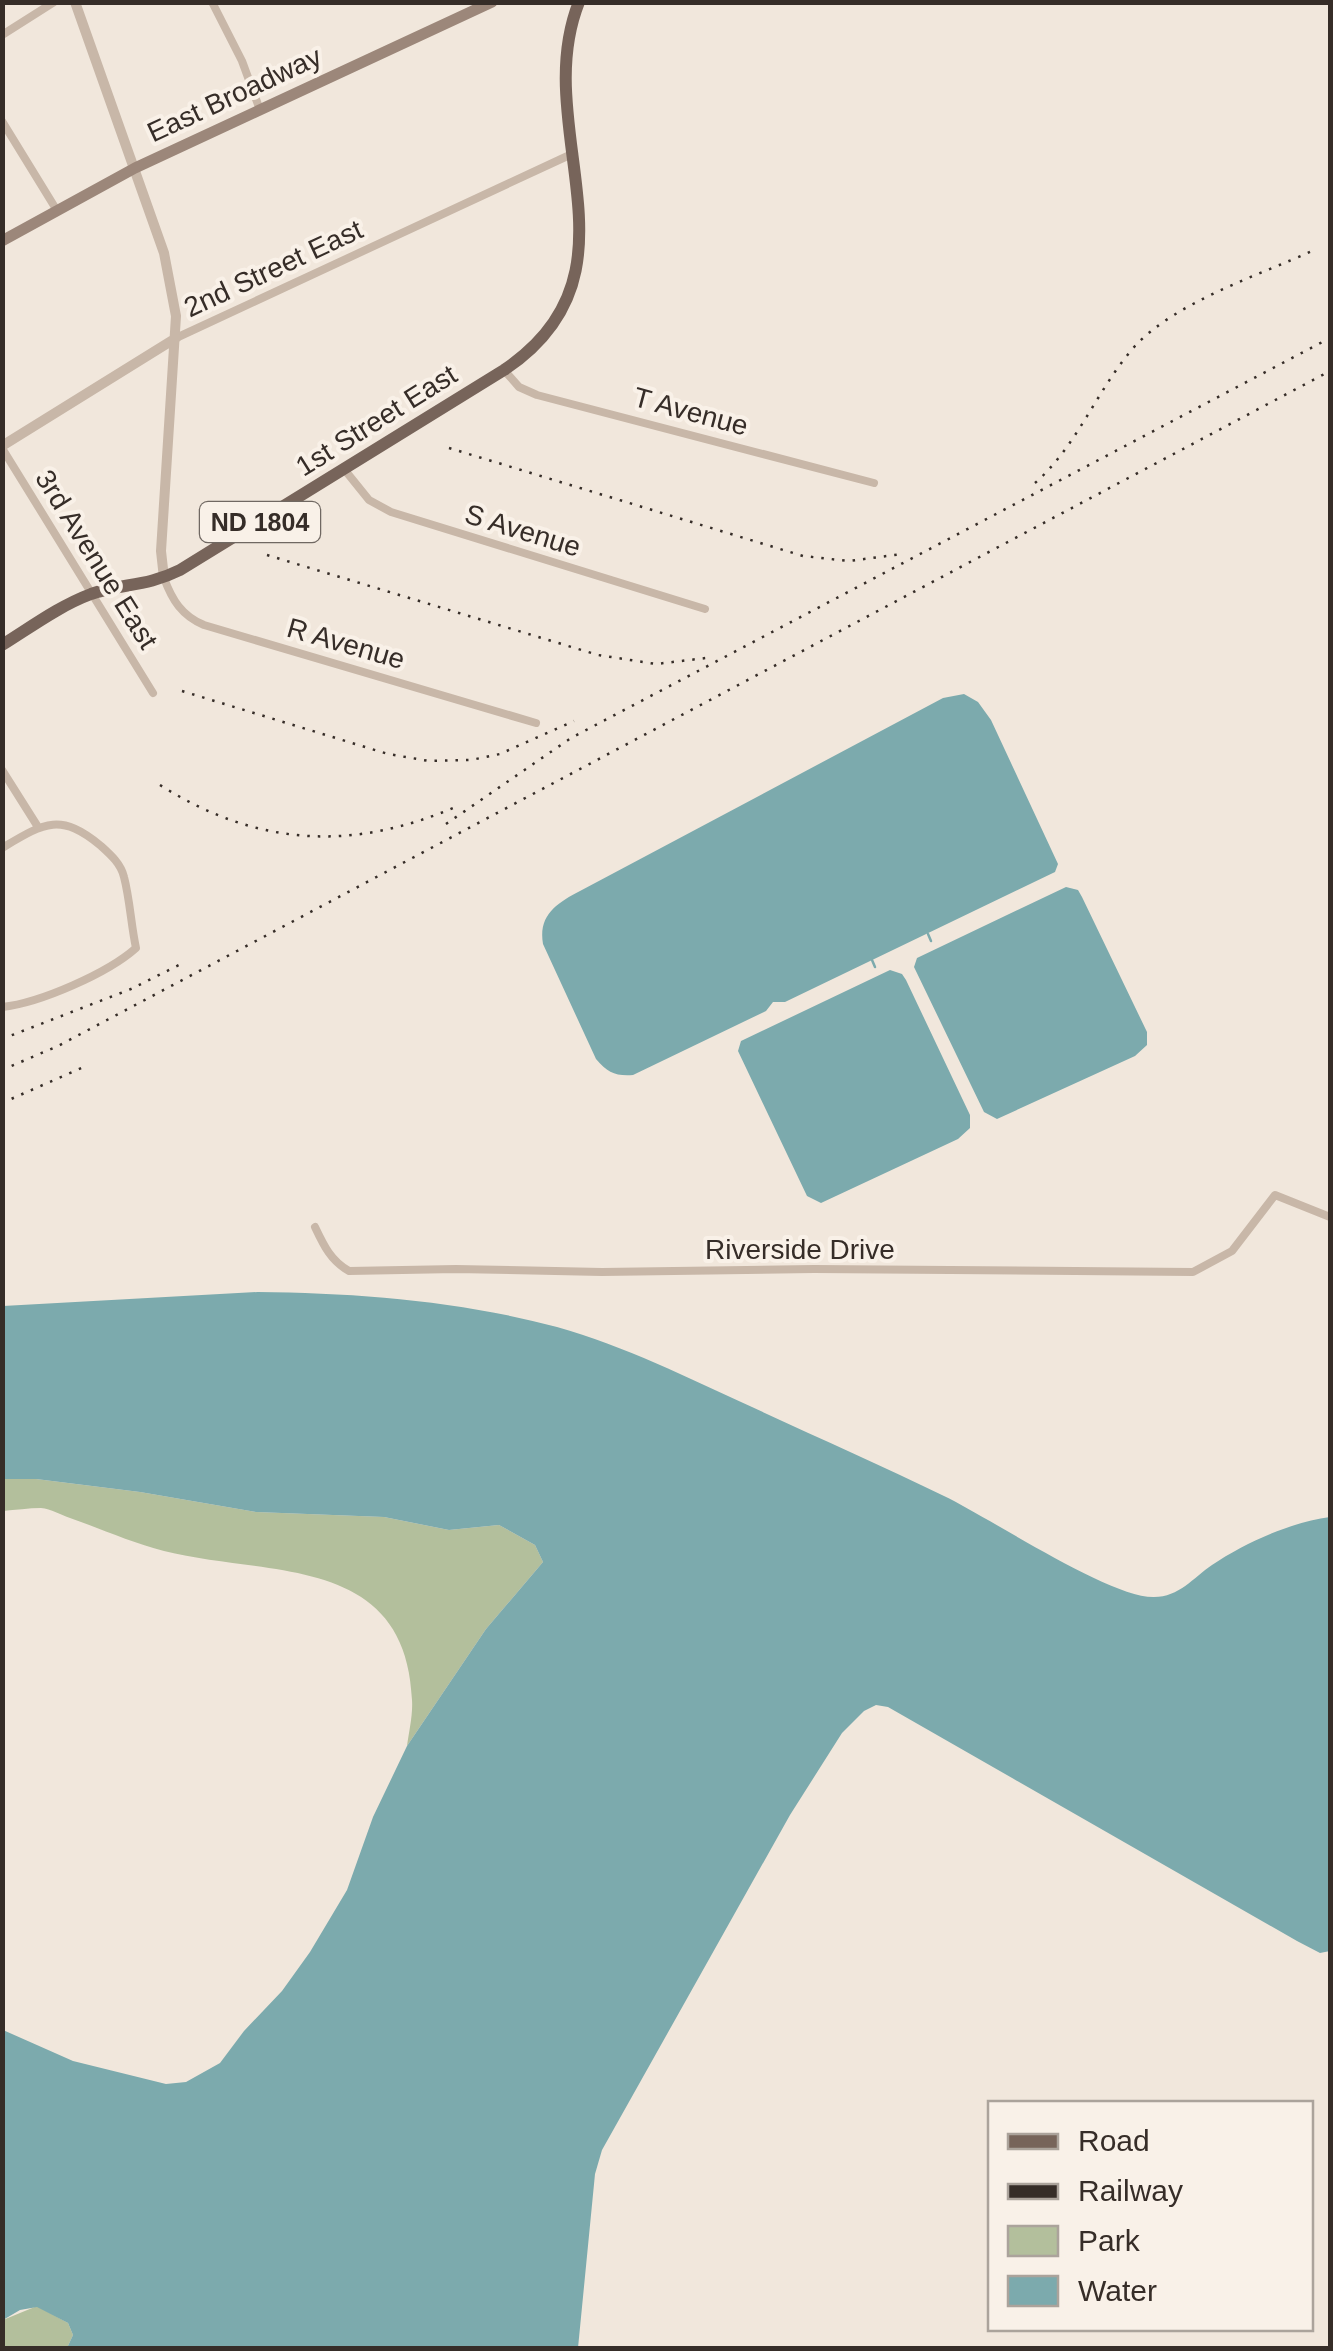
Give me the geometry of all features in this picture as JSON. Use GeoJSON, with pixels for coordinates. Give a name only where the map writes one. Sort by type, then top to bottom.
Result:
{"type":"FeatureCollection","features":[{"type":"Feature","properties":{"kind":"main road","name":"East Broadway"},"geometry":{"type":"LineString","coordinates":[[2,241],[135,168],[471,7],[492,2]]}},
{"type":"Feature","properties":{"kind":"main road","name":"ND 1804"},"geometry":{"type":"LineString","coordinates":[[574,153],[566,59],[579,2]]}},
{"type":"Feature","properties":{"kind":"main road","name":"1st Street East"},"geometry":{"type":"LineString","coordinates":[[2,645],[91,594],[164,578],[504,370],[533,348],[554,324],[576,277],[582,240],[574,153]]}},
{"type":"Feature","properties":{"kind":"street"},"geometry":{"type":"LineString","coordinates":[[2,35],[54,2]]}},
{"type":"Feature","properties":{"kind":"street"},"geometry":{"type":"LineString","coordinates":[[75,2],[170,272],[176,338],[161,551],[164,578]]}},
{"type":"Feature","properties":{"kind":"street"},"geometry":{"type":"LineString","coordinates":[[212,2],[242,60],[260,110]]}},
{"type":"Feature","properties":{"kind":"street"},"geometry":{"type":"LineString","coordinates":[[2,121],[56,209]]}},
{"type":"Feature","properties":{"kind":"street","name":"2nd Street East"},"geometry":{"type":"LineString","coordinates":[[2,447],[176,338],[574,153]]}},
{"type":"Feature","properties":{"kind":"street","name":"T Avenue"},"geometry":{"type":"LineString","coordinates":[[504,370],[519,387],[537,394],[874,482]]}},
{"type":"Feature","properties":{"kind":"street","name":"3rd Avenue East"},"geometry":{"type":"LineString","coordinates":[[2,447],[153,693]]}},
{"type":"Feature","properties":{"kind":"street","name":"S Avenue"},"geometry":{"type":"LineString","coordinates":[[344,469],[369,500],[391,512],[705,608]]}},
{"type":"Feature","properties":{"kind":"street","name":"R Avenue"},"geometry":{"type":"LineString","coordinates":[[164,578],[184,614],[204,625],[536,723]]}},
{"type":"Feature","properties":{"kind":"street"},"geometry":{"type":"LineString","coordinates":[[2,770],[38,827]]}},
{"type":"Feature","properties":{"kind":"street"},"geometry":{"type":"LineString","coordinates":[[2,848],[38,827],[62,823],[79,829],[116,860],[124,875],[136,948],[122,961],[62,988],[2,1007]]}},
{"type":"Feature","properties":{"kind":"street","name":"Riverside Drive"},"geometry":{"type":"LineString","coordinates":[[315,1227],[337,1264],[349,1271],[1192,1272],[1232,1251],[1275,1195],[1330,1217]]}},
{"type":"Feature","properties":{"kind":"green space"},"geometry":{"type":"Polygon","coordinates":[[[3,1479],[36,1479],[140,1492],[256,1512],[384,1517],[449,1530],[499,1525],[535,1545],[543,1562],[486,1629],[407,1746],[412,1700],[404,1652],[385,1618],[358,1595],[324,1580],[286,1571],[152,1548],[45,1509],[3,1511],[3,1479]]]}},
{"type":"Feature","properties":{"kind":"green space"},"geometry":{"type":"Polygon","coordinates":[[[37,2306],[68,2323],[73,2335],[67,2348],[3,2348],[3,2320],[37,2306]]]}},
{"type":"Feature","properties":{"kind":"water"},"geometry":{"type":"Polygon","coordinates":[[[964,694],[978,702],[991,720],[1058,864],[1055,872],[785,1002],[773,1002],[766,1011],[633,1075],[612,1073],[600,1064],[543,944],[543,925],[551,911],[572,896],[943,698],[964,694]]]}},
{"type":"Feature","properties":{"kind":"water"},"geometry":{"type":"Polygon","coordinates":[[[1066,887],[1078,890],[1082,897],[1147,1032],[1147,1045],[1135,1056],[997,1119],[984,1112],[914,967],[917,958],[1066,887]]]}},
{"type":"Feature","properties":{"kind":"water"},"geometry":{"type":"Polygon","coordinates":[[[890,970],[906,980],[970,1115],[970,1128],[958,1139],[821,1203],[807,1196],[738,1051],[741,1041],[890,970]]]}},
{"type":"Feature","properties":{"kind":"water"},"geometry":{"type":"Polygon","coordinates":[[[258,1292],[333,1294],[446,1305],[520,1318],[607,1343],[896,1473],[1080,1571],[1134,1594],[1171,1594],[1254,1541],[1330,1517],[1330,1951],[1320,1953],[1297,1941],[888,1707],[876,1705],[842,1733],[790,1815],[602,2150],[595,2174],[578,2348],[67,2348],[73,2335],[68,2323],[37,2307],[20,2310],[3,2320],[3,2030],[73,2061],[166,2084],[186,2082],[220,2063],[310,1952],[347,1890],[373,1817],[407,1746],[486,1629],[543,1562],[535,1545],[499,1525],[449,1530],[384,1517],[256,1512],[140,1492],[36,1479],[3,1479],[3,1306],[258,1292]]]}},
{"type":"Feature","properties":{"kind":"waterway"},"geometry":{"type":"LineString","coordinates":[[928,934],[931,941]]}},
{"type":"Feature","properties":{"kind":"waterway"},"geometry":{"type":"LineString","coordinates":[[872,960],[875,967]]}},
{"type":"Feature","properties":{"kind":"railway"},"geometry":{"type":"LineString","coordinates":[[1035,483],[1063,452],[1122,363],[1152,330],[1218,291],[1312,251]]}},
{"type":"Feature","properties":{"kind":"railway"},"geometry":{"type":"LineString","coordinates":[[446,824],[571,738],[1330,338]]}},
{"type":"Feature","properties":{"kind":"railway"},"geometry":{"type":"LineString","coordinates":[[2,1070],[58,1046],[1330,371]]}},
{"type":"Feature","properties":{"kind":"railway"},"geometry":{"type":"LineString","coordinates":[[449,448],[803,556],[849,561],[902,554]]}},
{"type":"Feature","properties":{"kind":"railway"},"geometry":{"type":"LineString","coordinates":[[267,555],[598,655],[656,664],[706,658]]}},
{"type":"Feature","properties":{"kind":"railway"},"geometry":{"type":"LineString","coordinates":[[182,691],[388,754],[429,761],[471,760],[500,754],[574,721]]}},
{"type":"Feature","properties":{"kind":"railway"},"geometry":{"type":"LineString","coordinates":[[160,785],[233,821],[307,836],[382,830],[460,805]]}},
{"type":"Feature","properties":{"kind":"railway"},"geometry":{"type":"LineString","coordinates":[[2,1039],[131,989],[183,963]]}},
{"type":"Feature","properties":{"kind":"railway"},"geometry":{"type":"LineString","coordinates":[[2,1103],[88,1065]]}}]}
